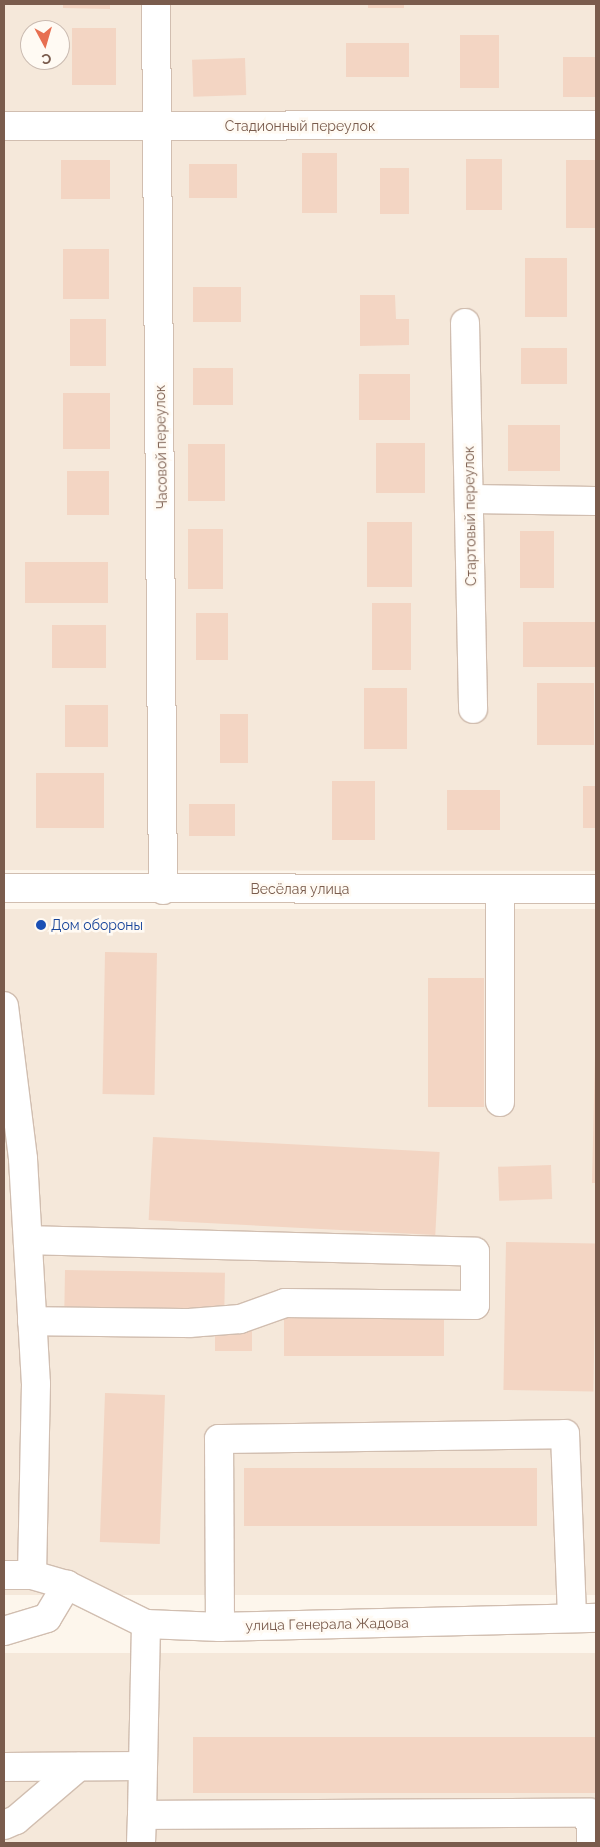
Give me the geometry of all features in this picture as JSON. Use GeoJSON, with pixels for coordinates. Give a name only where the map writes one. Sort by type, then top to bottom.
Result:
{"type":"FeatureCollection","features":[{"type":"Feature","properties":{"kind":"street","name":"Часовой переулок"},"geometry":{"type":"LineString","coordinates":[[156,4],[154,127],[162,511],[163,890]]}},
{"type":"Feature","properties":{"kind":"street","name":"Стадионный переулок"},"geometry":{"type":"LineString","coordinates":[[4,126],[596,125]]}},
{"type":"Feature","properties":{"kind":"street","name":"Стартовый переулок"},"geometry":{"type":"LineString","coordinates":[[465,322],[473,709]]}},
{"type":"Feature","properties":{"kind":"street"},"geometry":{"type":"LineString","coordinates":[[470,499],[596,500]]}},
{"type":"Feature","properties":{"kind":"street","name":"Весёлая улица"},"geometry":{"type":"LineString","coordinates":[[4,888],[163,890],[596,889]]}},
{"type":"Feature","properties":{"kind":"street"},"geometry":{"type":"LineString","coordinates":[[500,889],[500,1102]]}},
{"type":"Feature","properties":{"kind":"street"},"geometry":{"type":"LineString","coordinates":[[4,1006],[23,1159],[36,1384],[32,1574]]}},
{"type":"Feature","properties":{"kind":"street"},"geometry":{"type":"LineString","coordinates":[[28,1240],[475,1252],[475,1306],[285,1303],[240,1319],[189,1324],[32,1321]]}},
{"type":"Feature","properties":{"kind":"street"},"geometry":{"type":"LineString","coordinates":[[220,1627],[218,1439],[565,1434],[584,1618]]}},
{"type":"Feature","properties":{"kind":"street","name":"улица Генерала Жадова"},"geometry":{"type":"LineString","coordinates":[[4,1574],[32,1574],[67,1585],[146,1624],[220,1627],[584,1618]]}},
{"type":"Feature","properties":{"kind":"street"},"geometry":{"type":"LineString","coordinates":[[4,1631],[47,1618],[67,1585]]}},
{"type":"Feature","properties":{"kind":"street"},"geometry":{"type":"LineString","coordinates":[[141,1843],[146,1624]]}},
{"type":"Feature","properties":{"kind":"street"},"geometry":{"type":"LineString","coordinates":[[4,1767],[143,1766]]}},
{"type":"Feature","properties":{"kind":"street"},"geometry":{"type":"LineString","coordinates":[[4,1824],[16,1820],[78,1767]]}},
{"type":"Feature","properties":{"kind":"street"},"geometry":{"type":"LineString","coordinates":[[142,1815],[590,1813],[591,1843]]}},
{"type":"Feature","properties":{"kind":"shaded area"},"geometry":{"type":"Polygon","coordinates":[[[4,4],[596,4],[596,871],[4,870],[4,4]]]}},
{"type":"Feature","properties":{"kind":"shaded area"},"geometry":{"type":"Polygon","coordinates":[[[4,909],[596,909],[596,1595],[4,1595],[4,909]]]}},
{"type":"Feature","properties":{"kind":"shaded area"},"geometry":{"type":"Polygon","coordinates":[[[4,1653],[596,1653],[596,1843],[4,1843],[4,1653]]]}},
{"type":"Feature","properties":{"kind":"building"},"geometry":{"type":"Polygon","coordinates":[[[63,4],[110,4],[110,9],[63,8],[63,4]]]}},
{"type":"Feature","properties":{"kind":"building"},"geometry":{"type":"Polygon","coordinates":[[[368,4],[404,4],[404,8],[368,8],[368,4]]]}},
{"type":"Feature","properties":{"kind":"building"},"geometry":{"type":"Polygon","coordinates":[[[72,28],[116,28],[116,85],[72,85],[72,28]]]}},
{"type":"Feature","properties":{"kind":"building"},"geometry":{"type":"Polygon","coordinates":[[[460,35],[499,35],[499,88],[460,88],[460,35]]]}},
{"type":"Feature","properties":{"kind":"building"},"geometry":{"type":"Polygon","coordinates":[[[346,43],[409,43],[409,77],[346,77],[346,43]]]}},
{"type":"Feature","properties":{"kind":"building"},"geometry":{"type":"Polygon","coordinates":[[[563,57],[596,57],[596,97],[563,97],[563,57]]]}},
{"type":"Feature","properties":{"kind":"building"},"geometry":{"type":"Polygon","coordinates":[[[245,58],[246,95],[193,97],[192,60],[245,58]]]}},
{"type":"Feature","properties":{"kind":"building"},"geometry":{"type":"Polygon","coordinates":[[[302,153],[337,153],[337,213],[302,213],[302,153]]]}},
{"type":"Feature","properties":{"kind":"building"},"geometry":{"type":"Polygon","coordinates":[[[466,159],[502,159],[502,210],[466,210],[466,159]]]}},
{"type":"Feature","properties":{"kind":"building"},"geometry":{"type":"Polygon","coordinates":[[[61,160],[110,160],[110,199],[61,199],[61,160]]]}},
{"type":"Feature","properties":{"kind":"building"},"geometry":{"type":"Polygon","coordinates":[[[566,160],[596,160],[596,228],[566,228],[566,160]]]}},
{"type":"Feature","properties":{"kind":"building"},"geometry":{"type":"Polygon","coordinates":[[[189,164],[237,164],[237,198],[189,198],[189,164]]]}},
{"type":"Feature","properties":{"kind":"building"},"geometry":{"type":"Polygon","coordinates":[[[380,168],[409,168],[409,214],[380,214],[380,168]]]}},
{"type":"Feature","properties":{"kind":"building"},"geometry":{"type":"Polygon","coordinates":[[[63,249],[109,249],[109,299],[63,299],[63,249]]]}},
{"type":"Feature","properties":{"kind":"building"},"geometry":{"type":"Polygon","coordinates":[[[525,258],[567,258],[567,317],[525,317],[525,258]]]}},
{"type":"Feature","properties":{"kind":"building"},"geometry":{"type":"Polygon","coordinates":[[[193,287],[241,287],[241,322],[193,322],[193,287]]]}},
{"type":"Feature","properties":{"kind":"building"},"geometry":{"type":"Polygon","coordinates":[[[360,295],[395,295],[396,319],[409,319],[409,345],[360,346],[360,295]]]}},
{"type":"Feature","properties":{"kind":"building"},"geometry":{"type":"Polygon","coordinates":[[[70,319],[106,319],[106,366],[70,366],[70,319]]]}},
{"type":"Feature","properties":{"kind":"building"},"geometry":{"type":"Polygon","coordinates":[[[521,348],[567,348],[567,384],[521,384],[521,348]]]}},
{"type":"Feature","properties":{"kind":"building"},"geometry":{"type":"Polygon","coordinates":[[[193,368],[233,368],[233,405],[193,405],[193,368]]]}},
{"type":"Feature","properties":{"kind":"building"},"geometry":{"type":"Polygon","coordinates":[[[359,374],[410,374],[410,420],[359,420],[359,374]]]}},
{"type":"Feature","properties":{"kind":"building"},"geometry":{"type":"Polygon","coordinates":[[[63,393],[110,393],[110,449],[63,449],[63,393]]]}},
{"type":"Feature","properties":{"kind":"building"},"geometry":{"type":"Polygon","coordinates":[[[508,425],[560,425],[560,471],[508,471],[508,425]]]}},
{"type":"Feature","properties":{"kind":"building"},"geometry":{"type":"Polygon","coordinates":[[[376,443],[425,443],[425,493],[376,493],[376,443]]]}},
{"type":"Feature","properties":{"kind":"building"},"geometry":{"type":"Polygon","coordinates":[[[188,444],[225,444],[225,501],[188,501],[188,444]]]}},
{"type":"Feature","properties":{"kind":"building"},"geometry":{"type":"Polygon","coordinates":[[[67,471],[109,471],[109,515],[67,515],[67,471]]]}},
{"type":"Feature","properties":{"kind":"building"},"geometry":{"type":"Polygon","coordinates":[[[367,522],[412,522],[412,587],[367,587],[367,522]]]}},
{"type":"Feature","properties":{"kind":"building"},"geometry":{"type":"Polygon","coordinates":[[[188,529],[223,529],[223,589],[188,589],[188,529]]]}},
{"type":"Feature","properties":{"kind":"building"},"geometry":{"type":"Polygon","coordinates":[[[520,531],[554,531],[554,588],[520,588],[520,531]]]}},
{"type":"Feature","properties":{"kind":"building"},"geometry":{"type":"Polygon","coordinates":[[[25,562],[108,562],[108,603],[25,603],[25,562]]]}},
{"type":"Feature","properties":{"kind":"building"},"geometry":{"type":"Polygon","coordinates":[[[372,603],[411,603],[411,670],[372,670],[372,603]]]}},
{"type":"Feature","properties":{"kind":"building"},"geometry":{"type":"Polygon","coordinates":[[[196,613],[228,613],[228,660],[196,660],[196,613]]]}},
{"type":"Feature","properties":{"kind":"building"},"geometry":{"type":"Polygon","coordinates":[[[523,622],[595,622],[595,667],[523,667],[523,622]]]}},
{"type":"Feature","properties":{"kind":"building"},"geometry":{"type":"Polygon","coordinates":[[[52,625],[106,625],[106,668],[52,668],[52,625]]]}},
{"type":"Feature","properties":{"kind":"building"},"geometry":{"type":"Polygon","coordinates":[[[537,683],[594,683],[594,745],[537,745],[537,683]]]}},
{"type":"Feature","properties":{"kind":"building"},"geometry":{"type":"Polygon","coordinates":[[[364,688],[407,688],[407,749],[364,749],[364,688]]]}},
{"type":"Feature","properties":{"kind":"building"},"geometry":{"type":"Polygon","coordinates":[[[65,705],[108,705],[108,747],[65,747],[65,705]]]}},
{"type":"Feature","properties":{"kind":"building"},"geometry":{"type":"Polygon","coordinates":[[[220,714],[248,714],[248,763],[220,763],[220,714]]]}},
{"type":"Feature","properties":{"kind":"building"},"geometry":{"type":"Polygon","coordinates":[[[36,773],[104,773],[104,828],[36,828],[36,773]]]}},
{"type":"Feature","properties":{"kind":"building"},"geometry":{"type":"Polygon","coordinates":[[[332,781],[375,781],[375,840],[332,840],[332,781]]]}},
{"type":"Feature","properties":{"kind":"building"},"geometry":{"type":"Polygon","coordinates":[[[583,786],[596,786],[596,828],[583,828],[583,786]]]}},
{"type":"Feature","properties":{"kind":"building"},"geometry":{"type":"Polygon","coordinates":[[[447,790],[500,790],[500,830],[447,830],[447,790]]]}},
{"type":"Feature","properties":{"kind":"building"},"geometry":{"type":"Polygon","coordinates":[[[189,804],[235,804],[235,836],[189,836],[189,804]]]}},
{"type":"Feature","properties":{"kind":"building"},"geometry":{"type":"Polygon","coordinates":[[[105,952],[157,953],[155,1095],[103,1094],[105,952]]]}},
{"type":"Feature","properties":{"kind":"building"},"geometry":{"type":"Polygon","coordinates":[[[428,978],[484,978],[484,1107],[428,1107],[428,978]]]}},
{"type":"Feature","properties":{"kind":"building"},"geometry":{"type":"Polygon","coordinates":[[[595,1056],[596,1183],[592,1183],[595,1056]]]}},
{"type":"Feature","properties":{"kind":"building"},"geometry":{"type":"Polygon","coordinates":[[[153,1137],[440,1152],[435,1235],[149,1220],[153,1137]]]}},
{"type":"Feature","properties":{"kind":"building"},"geometry":{"type":"Polygon","coordinates":[[[551,1165],[552,1199],[499,1201],[498,1167],[551,1165]]]}},
{"type":"Feature","properties":{"kind":"building"},"geometry":{"type":"Polygon","coordinates":[[[506,1242],[596,1244],[593,1392],[503,1390],[506,1242]]]}},
{"type":"Feature","properties":{"kind":"building"},"geometry":{"type":"Polygon","coordinates":[[[65,1270],[225,1273],[224,1315],[64,1312],[65,1270]]]}},
{"type":"Feature","properties":{"kind":"building"},"geometry":{"type":"Polygon","coordinates":[[[284,1314],[444,1314],[444,1356],[284,1356],[284,1314]]]}},
{"type":"Feature","properties":{"kind":"building"},"geometry":{"type":"Polygon","coordinates":[[[215,1327],[252,1327],[252,1351],[215,1351],[215,1327]]]}},
{"type":"Feature","properties":{"kind":"building"},"geometry":{"type":"Polygon","coordinates":[[[105,1393],[165,1395],[160,1544],[100,1542],[105,1393]]]}},
{"type":"Feature","properties":{"kind":"building"},"geometry":{"type":"Polygon","coordinates":[[[244,1468],[537,1468],[537,1526],[244,1526],[244,1468]]]}},
{"type":"Feature","properties":{"kind":"building"},"geometry":{"type":"Polygon","coordinates":[[[193,1737],[596,1737],[596,1793],[193,1793],[193,1737]]]}},
{"type":"Feature","properties":{"kind":"place","name":"Дом обороны"},"geometry":{"type":"Point","coordinates":[41,925]}}]}
